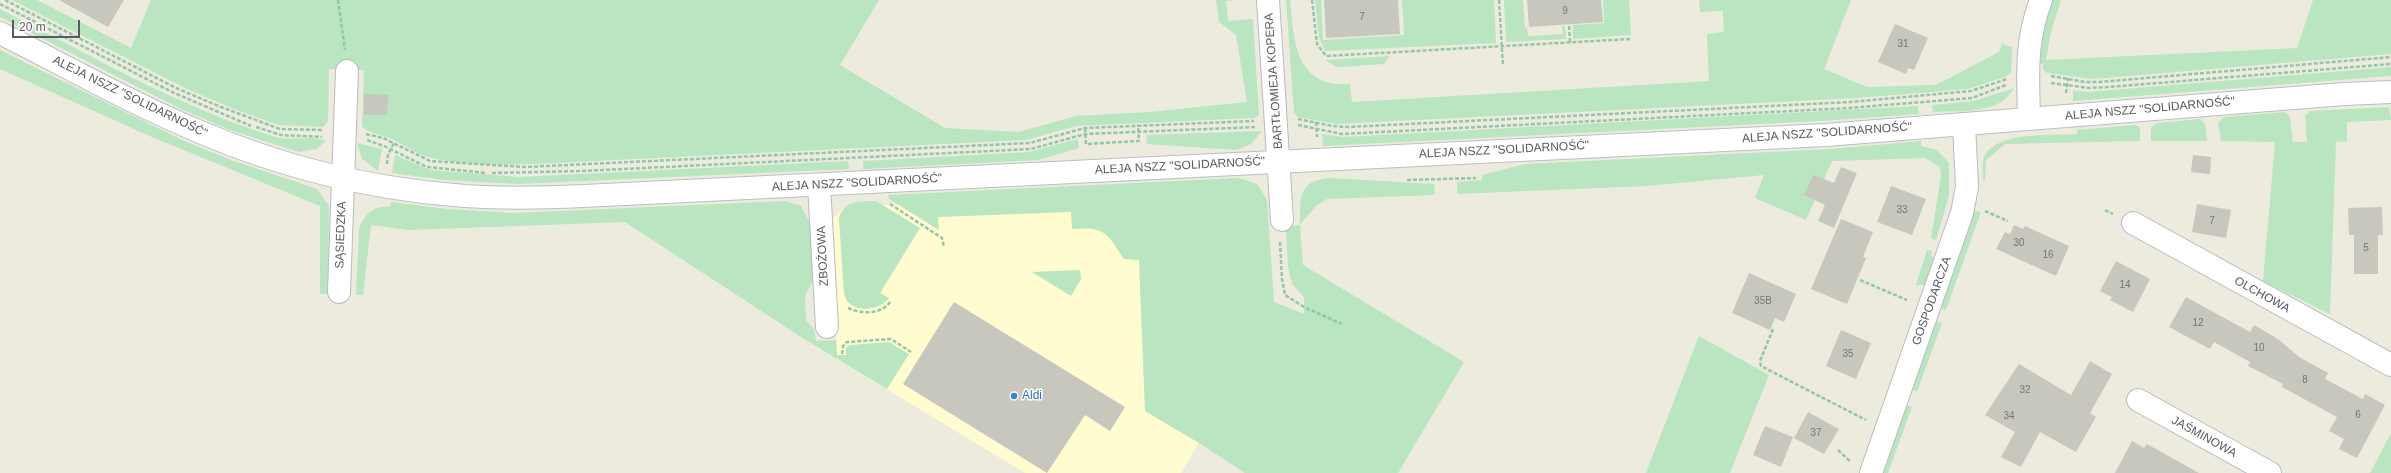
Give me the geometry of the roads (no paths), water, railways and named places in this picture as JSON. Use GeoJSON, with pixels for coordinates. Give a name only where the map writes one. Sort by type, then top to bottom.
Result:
{"type":"FeatureCollection","features":[{"type":"Feature","properties":{"kind":"street","name":"BARTŁOMIEJA KOPERA"},"geometry":{"type":"LineString","coordinates":[[1268,0],[1277,120],[1282,220]]}},
{"type":"Feature","properties":{"kind":"street"},"geometry":{"type":"LineString","coordinates":[[2029,119],[2028,77],[2032,27],[2041,0]]}},
{"type":"Feature","properties":{"kind":"street","name":"ALEJA NSZZ \"SOLIDARNOŚĆ\""},"geometry":{"type":"LineString","coordinates":[[0,33],[200,132],[268,157],[343,178],[383,186],[455,195],[528,198],[1826,135],[2344,94],[2391,92]]}},
{"type":"Feature","properties":{"kind":"street","name":"SĄSIEDZKA"},"geometry":{"type":"LineString","coordinates":[[339,292],[347,71]]}},
{"type":"Feature","properties":{"kind":"street","name":"GOSPODARCZA"},"geometry":{"type":"LineString","coordinates":[[1871,473],[1959,223],[1966,194],[1964,124]]}},
{"type":"Feature","properties":{"kind":"street","name":"ZBOŻOWA"},"geometry":{"type":"LineString","coordinates":[[819,185],[826,327]]}},
{"type":"Feature","properties":{"kind":"street","name":"OLCHOWA"},"geometry":{"type":"LineString","coordinates":[[2133,223],[2391,365]]}},
{"type":"Feature","properties":{"kind":"street","name":"JAŚMINOWA"},"geometry":{"type":"LineString","coordinates":[[2138,400],[2270,473]]}},
{"type":"Feature","properties":{"kind":"place","name":"Aldi"},"geometry":{"type":"Point","coordinates":[1014,396]}}]}
